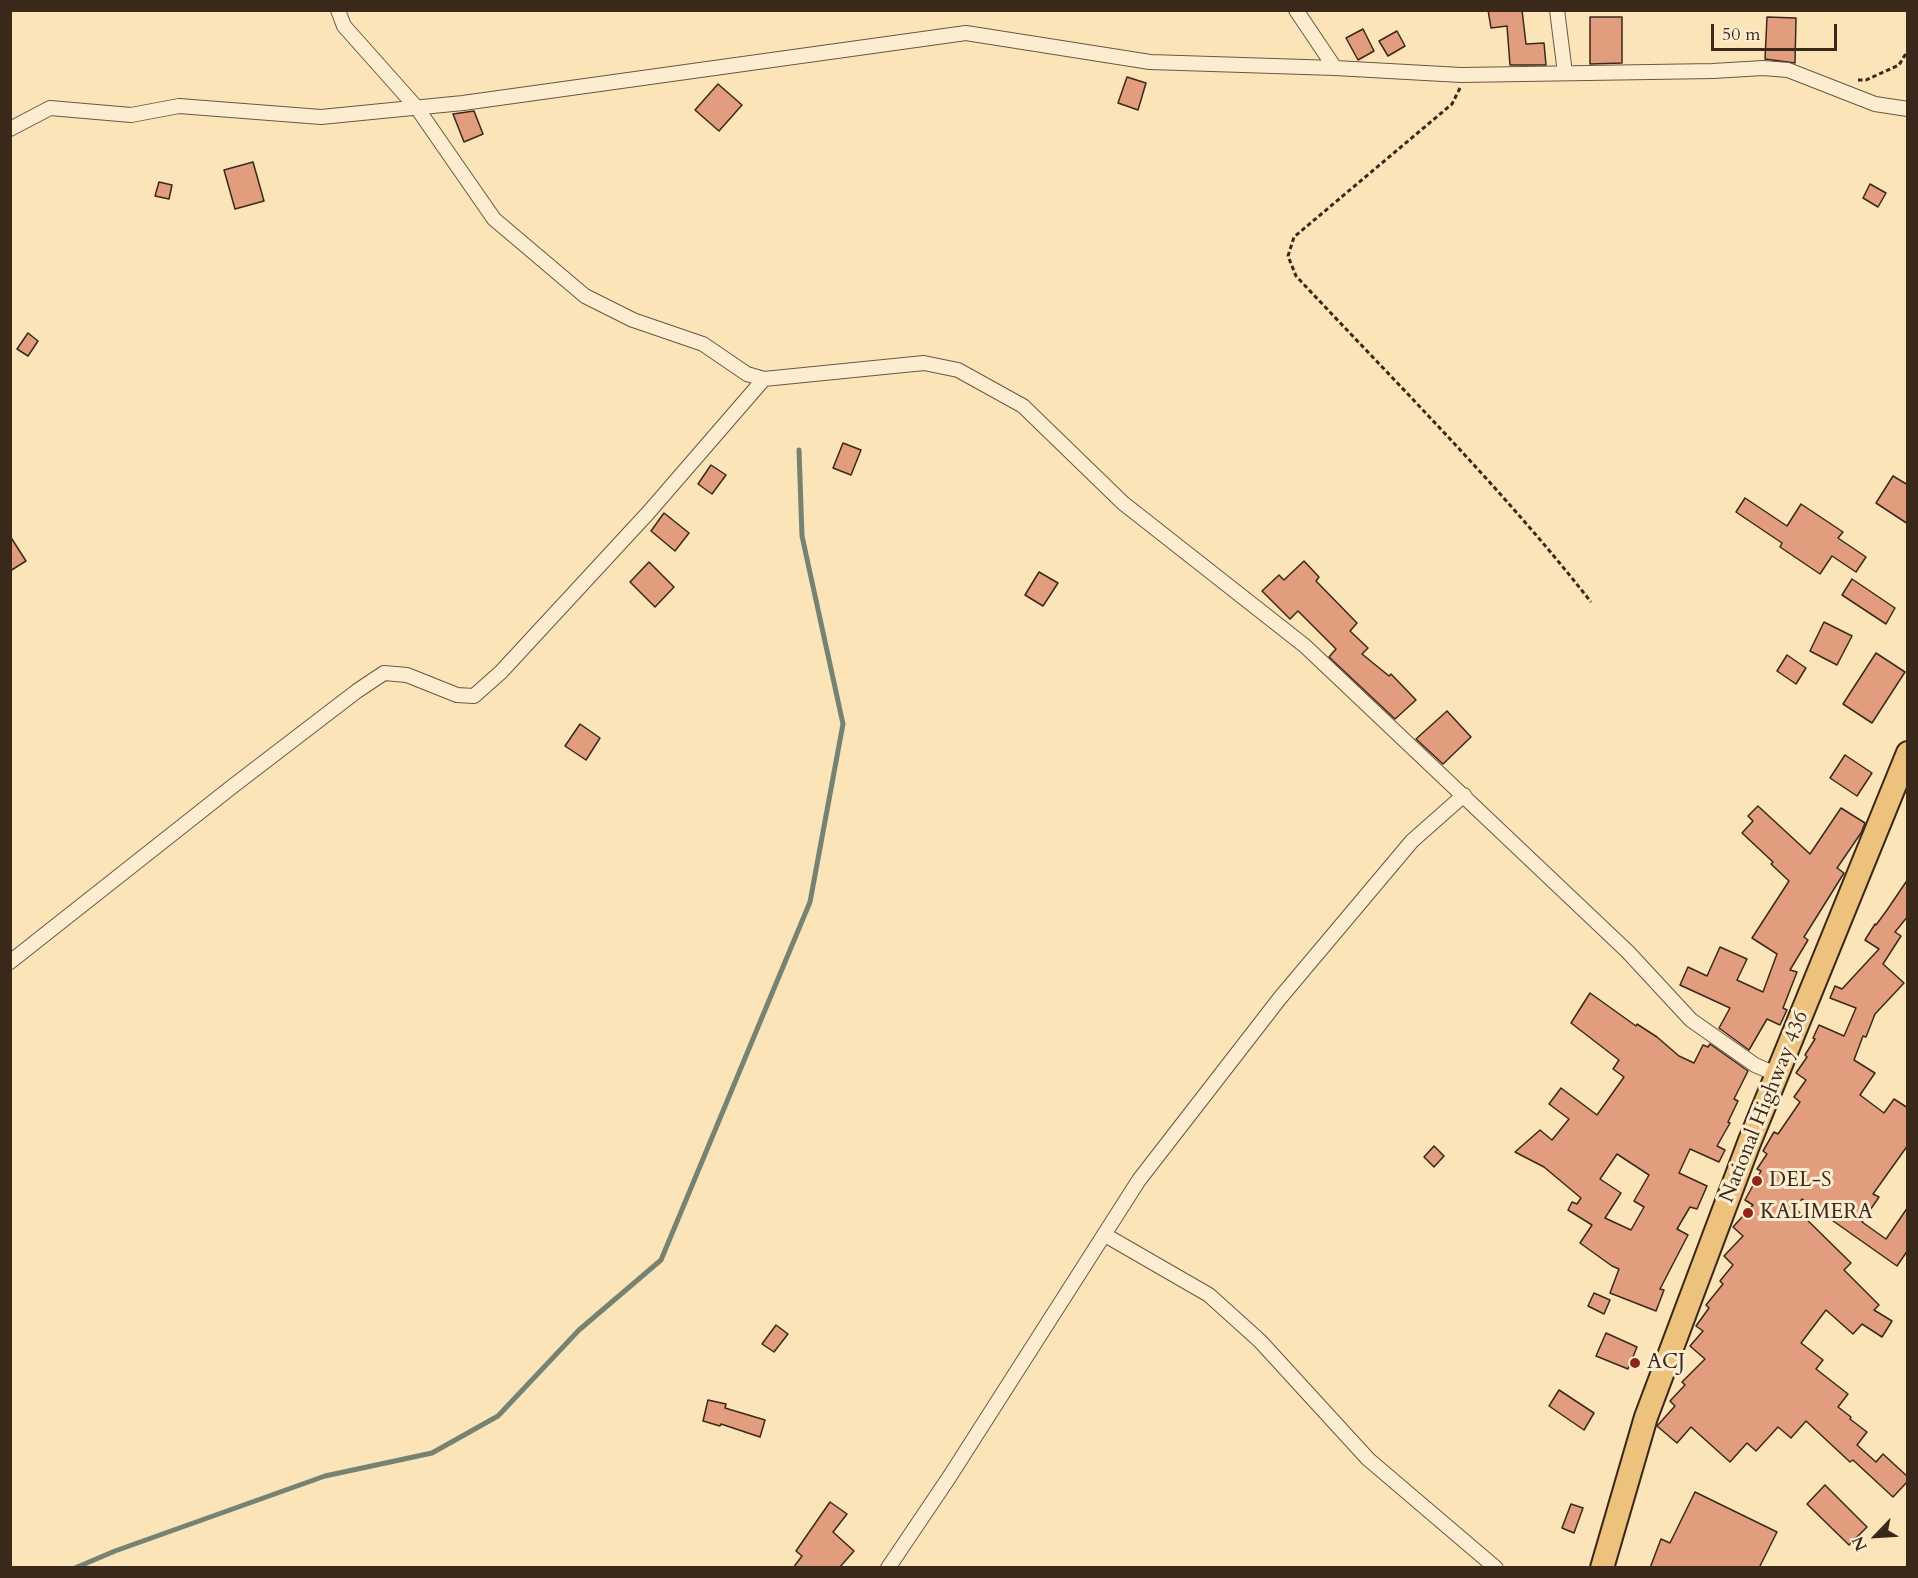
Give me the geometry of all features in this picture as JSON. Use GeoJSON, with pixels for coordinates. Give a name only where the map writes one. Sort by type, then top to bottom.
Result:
{"type":"FeatureCollection","features":[{"type":"Feature","properties":{"kind":"main road","name":"National Highway 436"},"geometry":{"type":"LineString","coordinates":[[1602,1568],[1646,1417],[1749,1143],[1908,753]]}},
{"type":"Feature","properties":{"kind":"street"},"geometry":{"type":"LineString","coordinates":[[338,10],[345,26],[417,108],[494,219],[585,296],[633,320],[703,344],[747,374],[764,379],[924,363],[958,370],[1023,406],[1123,503],[1305,646],[1628,952],[1691,1020],[1755,1065],[1778,1075]]}},
{"type":"Feature","properties":{"kind":"street"},"geometry":{"type":"LineString","coordinates":[[1296,10],[1335,68]]}},
{"type":"Feature","properties":{"kind":"street"},"geometry":{"type":"LineString","coordinates":[[1557,10],[1564,73]]}},
{"type":"Feature","properties":{"kind":"street"},"geometry":{"type":"LineString","coordinates":[[10,129],[50,108],[131,115],[179,106],[321,117],[417,108],[966,33],[1150,62],[1461,75],[1713,71],[1763,68],[1788,70],[1875,104],[1908,109]]}},
{"type":"Feature","properties":{"kind":"street"},"geometry":{"type":"LineString","coordinates":[[10,962],[233,786],[357,691],[384,674],[407,675],[457,695],[474,696],[501,672],[648,513],[764,379]]}},
{"type":"Feature","properties":{"kind":"street"},"geometry":{"type":"LineString","coordinates":[[888,1568],[1139,1180],[1280,998],[1412,841],[1464,795]]}},
{"type":"Feature","properties":{"kind":"street"},"geometry":{"type":"LineString","coordinates":[[1105,1235],[1209,1295],[1260,1341],[1368,1460],[1496,1568]]}},
{"type":"Feature","properties":{"kind":"path"},"geometry":{"type":"LineString","coordinates":[[1838,88],[1846,81],[1866,80],[1899,65],[1908,50]]}},
{"type":"Feature","properties":{"kind":"path"},"geometry":{"type":"LineString","coordinates":[[1461,75],[1460,90],[1452,104],[1294,237],[1288,256],[1296,276],[1550,550],[1591,602]]}},
{"type":"Feature","properties":{"kind":"building"},"geometry":{"type":"Polygon","coordinates":[[[1488,10],[1522,10],[1526,44],[1544,43],[1546,65],[1510,65],[1507,26],[1491,28],[1488,10]]]}},
{"type":"Feature","properties":{"kind":"building"},"geometry":{"type":"Polygon","coordinates":[[[1590,17],[1622,17],[1622,63],[1590,64],[1590,17]]]}},
{"type":"Feature","properties":{"kind":"building"},"geometry":{"type":"Polygon","coordinates":[[[1767,17],[1796,18],[1795,63],[1765,59],[1767,17]]]}},
{"type":"Feature","properties":{"kind":"building"},"geometry":{"type":"Polygon","coordinates":[[[1363,29],[1374,51],[1358,60],[1346,38],[1363,29]]]}},
{"type":"Feature","properties":{"kind":"building"},"geometry":{"type":"Polygon","coordinates":[[[1397,31],[1405,46],[1388,56],[1379,41],[1397,31]]]}},
{"type":"Feature","properties":{"kind":"building"},"geometry":{"type":"Polygon","coordinates":[[[1127,77],[1146,83],[1138,110],[1118,103],[1127,77]]]}},
{"type":"Feature","properties":{"kind":"building"},"geometry":{"type":"Polygon","coordinates":[[[718,84],[742,105],[719,131],[695,110],[718,84]]]}},
{"type":"Feature","properties":{"kind":"building"},"geometry":{"type":"Polygon","coordinates":[[[474,111],[483,134],[464,142],[453,114],[474,111]]]}},
{"type":"Feature","properties":{"kind":"building"},"geometry":{"type":"Polygon","coordinates":[[[253,162],[264,201],[235,209],[224,170],[253,162]]]}},
{"type":"Feature","properties":{"kind":"building"},"geometry":{"type":"Polygon","coordinates":[[[159,182],[172,185],[169,199],[155,196],[159,182]]]}},
{"type":"Feature","properties":{"kind":"building"},"geometry":{"type":"Polygon","coordinates":[[[1870,184],[1886,193],[1878,207],[1863,198],[1870,184]]]}},
{"type":"Feature","properties":{"kind":"building"},"geometry":{"type":"Polygon","coordinates":[[[28,333],[38,341],[28,356],[17,349],[28,333]]]}},
{"type":"Feature","properties":{"kind":"building"},"geometry":{"type":"Polygon","coordinates":[[[843,443],[861,450],[851,475],[833,468],[843,443]]]}},
{"type":"Feature","properties":{"kind":"building"},"geometry":{"type":"Polygon","coordinates":[[[711,465],[726,475],[712,494],[698,484],[711,465]]]}},
{"type":"Feature","properties":{"kind":"building"},"geometry":{"type":"Polygon","coordinates":[[[1893,476],[1908,485],[1908,524],[1876,503],[1893,476]]]}},
{"type":"Feature","properties":{"kind":"building"},"geometry":{"type":"Polygon","coordinates":[[[1745,498],[1787,526],[1801,504],[1843,532],[1838,538],[1866,557],[1856,572],[1832,556],[1820,574],[1780,547],[1782,543],[1736,512],[1745,498]]]}},
{"type":"Feature","properties":{"kind":"building"},"geometry":{"type":"Polygon","coordinates":[[[664,513],[689,533],[675,551],[651,531],[664,513]]]}},
{"type":"Feature","properties":{"kind":"building"},"geometry":{"type":"Polygon","coordinates":[[[10,536],[26,561],[10,571],[10,536]]]}},
{"type":"Feature","properties":{"kind":"building"},"geometry":{"type":"Polygon","coordinates":[[[1304,561],[1319,577],[1316,581],[1357,623],[1350,631],[1368,648],[1362,654],[1389,676],[1391,674],[1416,700],[1395,719],[1329,657],[1336,649],[1298,611],[1290,619],[1262,591],[1279,575],[1284,580],[1304,561]]]}},
{"type":"Feature","properties":{"kind":"building"},"geometry":{"type":"Polygon","coordinates":[[[649,562],[674,587],[655,607],[630,582],[649,562]]]}},
{"type":"Feature","properties":{"kind":"building"},"geometry":{"type":"Polygon","coordinates":[[[1039,572],[1058,583],[1043,606],[1025,595],[1039,572]]]}},
{"type":"Feature","properties":{"kind":"building"},"geometry":{"type":"Polygon","coordinates":[[[1852,579],[1895,608],[1886,624],[1842,595],[1852,579]]]}},
{"type":"Feature","properties":{"kind":"building"},"geometry":{"type":"Polygon","coordinates":[[[1824,622],[1852,636],[1837,665],[1810,651],[1824,622]]]}},
{"type":"Feature","properties":{"kind":"building"},"geometry":{"type":"Polygon","coordinates":[[[1876,653],[1905,672],[1872,723],[1843,704],[1876,653]]]}},
{"type":"Feature","properties":{"kind":"building"},"geometry":{"type":"Polygon","coordinates":[[[1787,655],[1806,668],[1796,684],[1777,671],[1787,655]]]}},
{"type":"Feature","properties":{"kind":"building"},"geometry":{"type":"Polygon","coordinates":[[[1447,711],[1471,737],[1443,764],[1416,739],[1447,711]]]}},
{"type":"Feature","properties":{"kind":"building"},"geometry":{"type":"Polygon","coordinates":[[[580,724],[600,738],[586,760],[565,746],[580,724]]]}},
{"type":"Feature","properties":{"kind":"building"},"geometry":{"type":"Polygon","coordinates":[[[1845,755],[1872,773],[1857,796],[1830,778],[1845,755]]]}},
{"type":"Feature","properties":{"kind":"building"},"geometry":{"type":"Polygon","coordinates":[[[1758,806],[1810,854],[1841,808],[1865,823],[1861,833],[1837,868],[1844,873],[1804,937],[1808,940],[1790,970],[1797,972],[1783,1008],[1787,1010],[1780,1025],[1767,1019],[1749,1050],[1719,1028],[1730,1008],[1680,985],[1688,967],[1707,976],[1720,947],[1747,959],[1737,980],[1763,992],[1777,954],[1752,938],[1789,881],[1771,864],[1773,862],[1742,833],[1753,821],[1748,816],[1758,806]]]}},
{"type":"Feature","properties":{"kind":"building"},"geometry":{"type":"Polygon","coordinates":[[[1908,879],[1908,916],[1895,932],[1901,936],[1883,964],[1904,983],[1875,1014],[1854,1060],[1875,1073],[1860,1095],[1884,1113],[1894,1099],[1908,1108],[1908,1145],[1873,1194],[1879,1197],[1862,1222],[1886,1239],[1908,1207],[1908,1250],[1897,1266],[1802,1199],[1795,1208],[1851,1263],[1844,1270],[1879,1305],[1874,1310],[1892,1321],[1882,1337],[1862,1324],[1853,1334],[1826,1310],[1801,1343],[1823,1360],[1816,1369],[1848,1394],[1838,1407],[1867,1432],[1857,1445],[1876,1462],[1883,1454],[1908,1477],[1908,1481],[1893,1497],[1853,1460],[1850,1462],[1806,1421],[1791,1438],[1778,1427],[1756,1451],[1747,1443],[1730,1462],[1691,1427],[1677,1443],[1657,1426],[1675,1406],[1670,1401],[1685,1385],[1682,1382],[1705,1359],[1690,1346],[1703,1331],[1696,1326],[1709,1308],[1706,1305],[1723,1284],[1720,1281],[1733,1265],[1724,1256],[1743,1236],[1733,1227],[1753,1205],[1745,1200],[1761,1171],[1757,1169],[1767,1154],[1763,1151],[1774,1132],[1778,1134],[1800,1102],[1794,1097],[1806,1080],[1796,1073],[1807,1057],[1805,1055],[1815,1039],[1813,1038],[1819,1025],[1844,1036],[1856,1008],[1830,998],[1835,986],[1842,989],[1879,949],[1865,940],[1908,879]]]}},
{"type":"Feature","properties":{"kind":"building"},"geometry":{"type":"Polygon","coordinates":[[[1590,993],[1636,1026],[1637,1024],[1657,1037],[1679,1056],[1694,1063],[1703,1045],[1708,1047],[1710,1044],[1748,1071],[1734,1099],[1738,1101],[1728,1122],[1730,1123],[1717,1146],[1725,1150],[1719,1162],[1690,1149],[1679,1173],[1707,1186],[1697,1209],[1690,1207],[1677,1229],[1688,1235],[1660,1289],[1664,1290],[1656,1311],[1610,1293],[1619,1269],[1580,1243],[1592,1225],[1568,1210],[1572,1202],[1577,1204],[1581,1198],[1544,1167],[1515,1152],[1540,1130],[1552,1140],[1569,1119],[1549,1104],[1561,1088],[1597,1115],[1624,1077],[1613,1069],[1619,1060],[1571,1023],[1590,993]],[[1617,1154],[1600,1179],[1621,1193],[1605,1218],[1631,1230],[1644,1207],[1634,1201],[1649,1175],[1617,1154]]]}},
{"type":"Feature","properties":{"kind":"building"},"geometry":{"type":"Polygon","coordinates":[[[1434,1146],[1444,1156],[1434,1167],[1424,1157],[1434,1146]]]}},
{"type":"Feature","properties":{"kind":"building"},"geometry":{"type":"Polygon","coordinates":[[[1594,1293],[1610,1300],[1604,1314],[1588,1306],[1594,1293]]]}},
{"type":"Feature","properties":{"kind":"building"},"geometry":{"type":"Polygon","coordinates":[[[776,1325],[788,1334],[774,1352],[762,1344],[776,1325]]]}},
{"type":"Feature","properties":{"kind":"building"},"geometry":{"type":"Polygon","coordinates":[[[1606,1333],[1637,1347],[1628,1369],[1596,1356],[1606,1333]]]}},
{"type":"Feature","properties":{"kind":"building"},"geometry":{"type":"Polygon","coordinates":[[[1559,1390],[1594,1413],[1584,1430],[1549,1406],[1559,1390]]]}},
{"type":"Feature","properties":{"kind":"building"},"geometry":{"type":"Polygon","coordinates":[[[708,1400],[726,1404],[725,1408],[765,1420],[760,1437],[721,1424],[720,1426],[703,1421],[708,1400]]]}},
{"type":"Feature","properties":{"kind":"building"},"geometry":{"type":"Polygon","coordinates":[[[1825,1485],[1867,1527],[1849,1545],[1807,1504],[1825,1485]]]}},
{"type":"Feature","properties":{"kind":"building"},"geometry":{"type":"Polygon","coordinates":[[[1695,1492],[1777,1532],[1759,1568],[1650,1568],[1661,1539],[1670,1543],[1695,1492]]]}},
{"type":"Feature","properties":{"kind":"building"},"geometry":{"type":"Polygon","coordinates":[[[830,1502],[847,1514],[833,1532],[854,1551],[839,1568],[793,1568],[802,1556],[796,1551],[830,1502]]]}},
{"type":"Feature","properties":{"kind":"building"},"geometry":{"type":"Polygon","coordinates":[[[1571,1504],[1583,1508],[1574,1533],[1562,1528],[1571,1504]]]}},
{"type":"Feature","properties":{"kind":"waterway"},"geometry":{"type":"LineString","coordinates":[[75,1568],[115,1551],[325,1476],[432,1453],[498,1416],[579,1330],[661,1260],[810,902],[843,724],[802,536],[799,450]]}},
{"type":"Feature","properties":{"kind":"place","name":"DEL-S"},"geometry":{"type":"Point","coordinates":[1757,1181]}},
{"type":"Feature","properties":{"kind":"place","name":"KALIMERA"},"geometry":{"type":"Point","coordinates":[1748,1213]}},
{"type":"Feature","properties":{"kind":"place","name":"ACJ"},"geometry":{"type":"Point","coordinates":[1635,1363]}}]}
